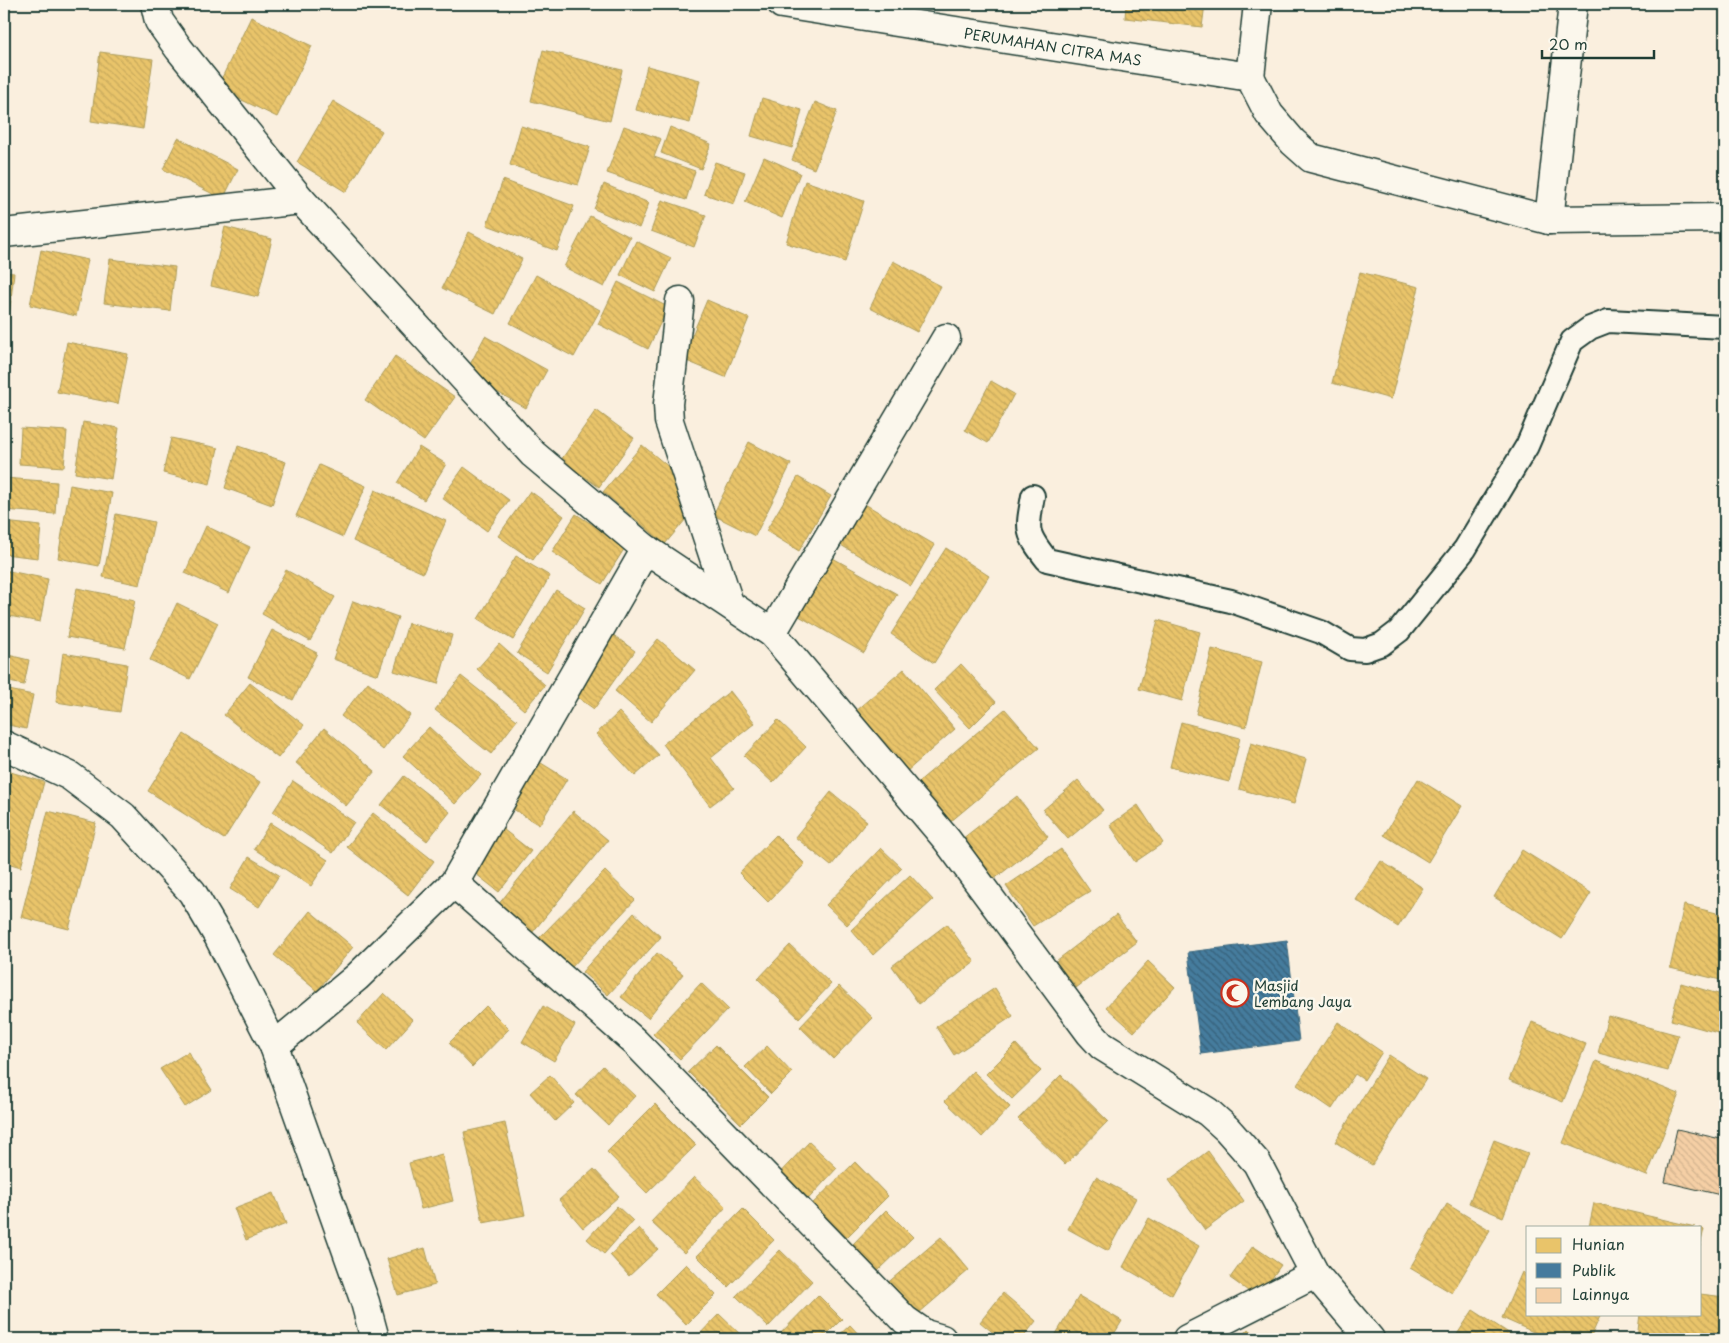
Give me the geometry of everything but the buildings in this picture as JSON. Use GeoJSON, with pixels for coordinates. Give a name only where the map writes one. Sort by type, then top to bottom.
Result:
{"type":"FeatureCollection","features":[{"type":"Feature","properties":{"kind":"street"},"geometry":{"type":"LineString","coordinates":[[155,4],[159,21],[178,49],[301,200],[533,454],[646,549],[772,633],[947,840],[1084,1025],[1102,1046],[1208,1112],[1227,1130],[1257,1163],[1315,1274],[1370,1339]]}},
{"type":"Feature","properties":{"kind":"street","name":"PERUMAHAN CITRA MAS"},"geometry":{"type":"LineString","coordinates":[[782,4],[1250,77]]}},
{"type":"Feature","properties":{"kind":"street"},"geometry":{"type":"LineString","coordinates":[[1258,4],[1250,77],[1269,114],[1293,142],[1311,158],[1549,220],[1725,218]]}},
{"type":"Feature","properties":{"kind":"street"},"geometry":{"type":"LineString","coordinates":[[1549,220],[1573,4]]}},
{"type":"Feature","properties":{"kind":"street"},"geometry":{"type":"LineString","coordinates":[[4,233],[301,200]]}},
{"type":"Feature","properties":{"kind":"street"},"geometry":{"type":"LineString","coordinates":[[680,301],[668,404],[669,421],[729,603]]}},
{"type":"Feature","properties":{"kind":"street"},"geometry":{"type":"LineString","coordinates":[[772,633],[946,338]]}},
{"type":"Feature","properties":{"kind":"street"},"geometry":{"type":"LineString","coordinates":[[274,1046],[357,977],[454,883],[646,549]]}},
{"type":"Feature","properties":{"kind":"street"},"geometry":{"type":"LineString","coordinates":[[4,745],[70,776],[123,816],[192,892],[218,936],[274,1046],[365,1302],[375,1339]]}},
{"type":"Feature","properties":{"kind":"street"},"geometry":{"type":"LineString","coordinates":[[454,883],[635,1042],[905,1320],[925,1334],[942,1339]]}},
{"type":"Feature","properties":{"kind":"street"},"geometry":{"type":"LineString","coordinates":[[1187,1339],[1315,1274]]}},
{"type":"Feature","properties":{"kind":"lane"},"geometry":{"type":"LineString","coordinates":[[1033,496],[1028,526],[1033,543],[1047,560],[1231,601],[1321,632],[1350,649],[1365,650],[1382,644],[1399,631],[1465,549],[1527,446],[1572,341],[1590,328],[1608,321],[1725,327]]}},
{"type":"Feature","properties":{"kind":"place","name":"Masjid Lembang Jaya"},"geometry":{"type":"Point","coordinates":[1235,993]}}]}
